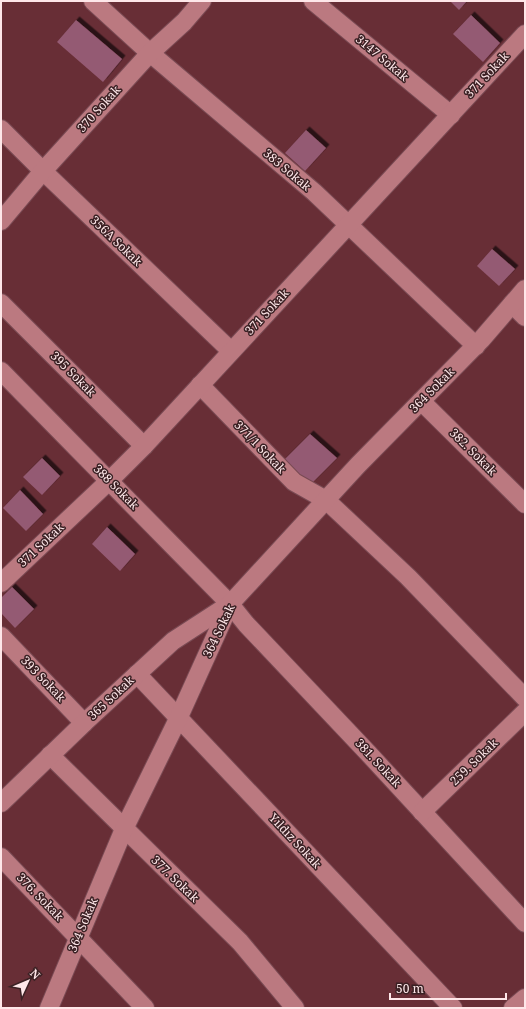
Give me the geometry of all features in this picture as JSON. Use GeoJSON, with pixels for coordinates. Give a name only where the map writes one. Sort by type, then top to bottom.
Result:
{"type":"FeatureCollection","features":[{"type":"Feature","properties":{"kind":"street","name":"383 Sokak"},"geometry":{"type":"LineString","coordinates":[[93,1],[150,53],[314,192],[476,346]]}},
{"type":"Feature","properties":{"kind":"street","name":"370 Sokak"},"geometry":{"type":"LineString","coordinates":[[1,222],[43,171],[150,53],[184,22],[202,1]]}},
{"type":"Feature","properties":{"kind":"street","name":"3147 Sokak"},"geometry":{"type":"LineString","coordinates":[[313,1],[451,115]]}},
{"type":"Feature","properties":{"kind":"street","name":"371 Sokak"},"geometry":{"type":"LineString","coordinates":[[1,583],[110,481],[144,446],[525,34]]}},
{"type":"Feature","properties":{"kind":"street","name":"356A Sokak"},"geometry":{"type":"LineString","coordinates":[[1,129],[231,351]]}},
{"type":"Feature","properties":{"kind":"street","name":"364 Sokak"},"geometry":{"type":"LineString","coordinates":[[48,1008],[124,829],[178,719],[230,604],[326,500],[476,346],[525,288]]}},
{"type":"Feature","properties":{"kind":"street","name":"395 Sokak"},"geometry":{"type":"LineString","coordinates":[[1,303],[144,446]]}},
{"type":"Feature","properties":{"kind":"street"},"geometry":{"type":"LineString","coordinates":[[512,304],[525,317]]}},
{"type":"Feature","properties":{"kind":"street","name":"388 Sokak"},"geometry":{"type":"LineString","coordinates":[[1,371],[230,604]]}},
{"type":"Feature","properties":{"kind":"street","name":"371/1 Sokak"},"geometry":{"type":"LineString","coordinates":[[200,385],[294,482],[326,500],[408,577],[525,698]]}},
{"type":"Feature","properties":{"kind":"street","name":"382. Sokak"},"geometry":{"type":"LineString","coordinates":[[422,401],[525,504]]}},
{"type":"Feature","properties":{"kind":"street","name":"365 Sokak"},"geometry":{"type":"LineString","coordinates":[[1,803],[50,755],[173,641],[230,604]]}},
{"type":"Feature","properties":{"kind":"street","name":"381. Sokak"},"geometry":{"type":"LineString","coordinates":[[230,604],[246,624],[369,754],[525,924]]}},
{"type":"Feature","properties":{"kind":"street","name":"393 Sokak"},"geometry":{"type":"LineString","coordinates":[[1,636],[84,723]]}},
{"type":"Feature","properties":{"kind":"street","name":"Yıldız Sokak"},"geometry":{"type":"LineString","coordinates":[[137,674],[453,1008]]}},
{"type":"Feature","properties":{"kind":"street","name":"259. Sokak"},"geometry":{"type":"LineString","coordinates":[[422,812],[525,712]]}},
{"type":"Feature","properties":{"kind":"street","name":"377. Sokak"},"geometry":{"type":"LineString","coordinates":[[50,755],[240,942],[295,1008]]}},
{"type":"Feature","properties":{"kind":"street","name":"376. Sokak"},"geometry":{"type":"LineString","coordinates":[[1,856],[145,1008]]}},
{"type":"Feature","properties":{"kind":"street"},"geometry":{"type":"LineString","coordinates":[[513,1008],[525,998]]}},
{"type":"Feature","properties":{"kind":"building"},"geometry":{"type":"Polygon","coordinates":[[[450,1],[467,1],[459,10],[450,1]]]}},
{"type":"Feature","properties":{"kind":"building"},"geometry":{"type":"Polygon","coordinates":[[[471,15],[500,43],[483,62],[453,34],[471,15]]]}},
{"type":"Feature","properties":{"kind":"building"},"geometry":{"type":"Polygon","coordinates":[[[76,20],[122,59],[103,82],[57,42],[76,20]]]}},
{"type":"Feature","properties":{"kind":"building"},"geometry":{"type":"Polygon","coordinates":[[[306,130],[326,148],[305,171],[285,153],[306,130]]]}},
{"type":"Feature","properties":{"kind":"building"},"geometry":{"type":"Polygon","coordinates":[[[492,249],[515,269],[499,286],[477,266],[492,249]]]}},
{"type":"Feature","properties":{"kind":"building"},"geometry":{"type":"Polygon","coordinates":[[[310,434],[337,458],[312,483],[305,482],[283,461],[310,434]]]}},
{"type":"Feature","properties":{"kind":"building"},"geometry":{"type":"Polygon","coordinates":[[[42,458],[60,476],[42,495],[23,477],[42,458]]]}},
{"type":"Feature","properties":{"kind":"building"},"geometry":{"type":"Polygon","coordinates":[[[20,490],[43,514],[26,531],[3,508],[20,490]]]}},
{"type":"Feature","properties":{"kind":"building"},"geometry":{"type":"Polygon","coordinates":[[[107,527],[135,554],[120,571],[92,544],[107,527]]]}},
{"type":"Feature","properties":{"kind":"building"},"geometry":{"type":"Polygon","coordinates":[[[12,587],[34,609],[15,628],[1,613],[1,598],[12,587]]]}}]}
